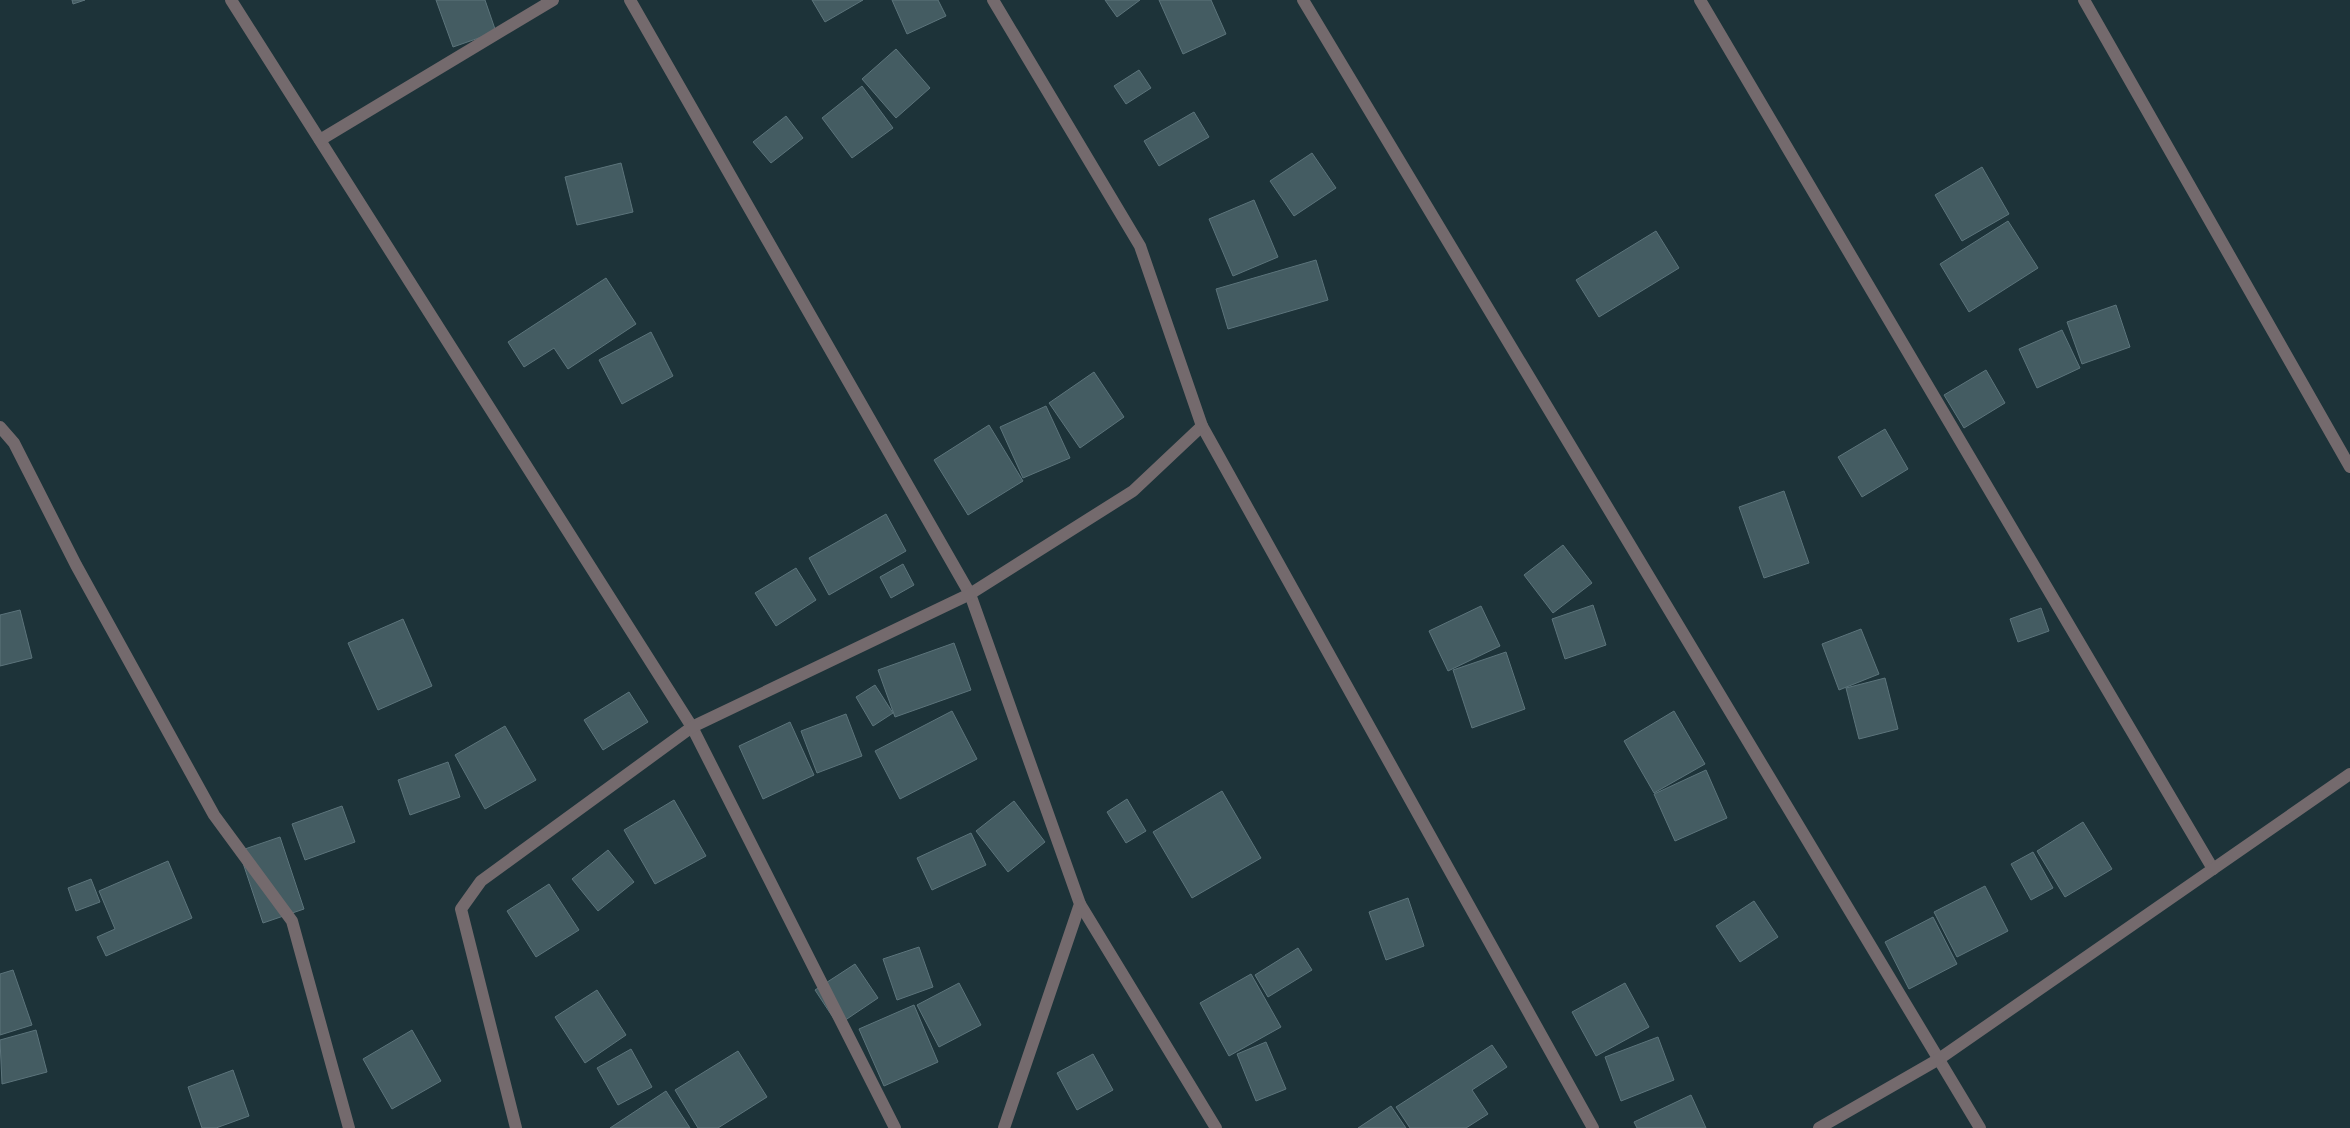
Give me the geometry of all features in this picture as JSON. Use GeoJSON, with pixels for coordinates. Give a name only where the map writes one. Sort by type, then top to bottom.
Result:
{"type":"FeatureCollection","features":[{"type":"Feature","properties":{"kind":"street"},"geometry":{"type":"LineString","coordinates":[[231,0],[692,727],[895,1128]]}},
{"type":"Feature","properties":{"kind":"street"},"geometry":{"type":"LineString","coordinates":[[320,140],[553,0]]}},
{"type":"Feature","properties":{"kind":"street"},"geometry":{"type":"LineString","coordinates":[[630,0],[970,594],[1080,904],[1216,1128]]}},
{"type":"Feature","properties":{"kind":"street"},"geometry":{"type":"LineString","coordinates":[[993,0],[1140,246],[1202,426],[1593,1128]]}},
{"type":"Feature","properties":{"kind":"street"},"geometry":{"type":"LineString","coordinates":[[1304,0],[1980,1128]]}},
{"type":"Feature","properties":{"kind":"street"},"geometry":{"type":"LineString","coordinates":[[1700,0],[2213,869]]}},
{"type":"Feature","properties":{"kind":"street"},"geometry":{"type":"LineString","coordinates":[[2084,0],[2350,467]]}},
{"type":"Feature","properties":{"kind":"street"},"geometry":{"type":"LineString","coordinates":[[516,1128],[461,909],[481,881],[692,727],[970,594],[1132,491],[1202,426]]}},
{"type":"Feature","properties":{"kind":"street"},"geometry":{"type":"LineString","coordinates":[[0,427],[14,443],[76,565],[214,815],[292,921],[349,1128]]}},
{"type":"Feature","properties":{"kind":"street"},"geometry":{"type":"LineString","coordinates":[[1819,1128],[1939,1059],[2350,774]]}},
{"type":"Feature","properties":{"kind":"street"},"geometry":{"type":"LineString","coordinates":[[1004,1128],[1080,904]]}},
{"type":"Feature","properties":{"kind":"building"},"geometry":{"type":"Polygon","coordinates":[[[72,0],[85,0],[73,4],[72,0]]]}},
{"type":"Feature","properties":{"kind":"building"},"geometry":{"type":"Polygon","coordinates":[[[436,0],[485,0],[496,32],[453,47],[436,0]]]}},
{"type":"Feature","properties":{"kind":"building"},"geometry":{"type":"Polygon","coordinates":[[[812,0],[863,0],[825,22],[812,0]]]}},
{"type":"Feature","properties":{"kind":"building"},"geometry":{"type":"Polygon","coordinates":[[[892,0],[938,0],[946,16],[907,34],[892,0]]]}},
{"type":"Feature","properties":{"kind":"building"},"geometry":{"type":"Polygon","coordinates":[[[1105,0],[1140,0],[1117,17],[1105,0]]]}},
{"type":"Feature","properties":{"kind":"building"},"geometry":{"type":"Polygon","coordinates":[[[1159,0],[1211,0],[1226,34],[1183,54],[1159,0]]]}},
{"type":"Feature","properties":{"kind":"building"},"geometry":{"type":"Polygon","coordinates":[[[896,49],[930,88],[896,118],[862,79],[896,49]]]}},
{"type":"Feature","properties":{"kind":"building"},"geometry":{"type":"Polygon","coordinates":[[[1139,70],[1151,88],[1126,104],[1114,86],[1139,70]]]}},
{"type":"Feature","properties":{"kind":"building"},"geometry":{"type":"Polygon","coordinates":[[[862,86],[893,128],[852,158],[822,118],[862,86]]]}},
{"type":"Feature","properties":{"kind":"building"},"geometry":{"type":"Polygon","coordinates":[[[1194,112],[1209,137],[1159,166],[1144,141],[1194,112]]]}},
{"type":"Feature","properties":{"kind":"building"},"geometry":{"type":"Polygon","coordinates":[[[786,116],[803,138],[771,163],[753,142],[786,116]]]}},
{"type":"Feature","properties":{"kind":"building"},"geometry":{"type":"Polygon","coordinates":[[[1312,153],[1336,188],[1294,216],[1270,181],[1312,153]]]}},
{"type":"Feature","properties":{"kind":"building"},"geometry":{"type":"Polygon","coordinates":[[[621,163],[633,212],[577,225],[565,177],[621,163]]]}},
{"type":"Feature","properties":{"kind":"building"},"geometry":{"type":"Polygon","coordinates":[[[1982,167],[2009,214],[1962,241],[1935,195],[1982,167]]]}},
{"type":"Feature","properties":{"kind":"building"},"geometry":{"type":"Polygon","coordinates":[[[1254,200],[1278,257],[1233,276],[1209,219],[1254,200]]]}},
{"type":"Feature","properties":{"kind":"building"},"geometry":{"type":"Polygon","coordinates":[[[2008,221],[2038,268],[1969,312],[1940,264],[2008,221]]]}},
{"type":"Feature","properties":{"kind":"building"},"geometry":{"type":"Polygon","coordinates":[[[1656,231],[1679,268],[1599,317],[1576,280],[1656,231]]]}},
{"type":"Feature","properties":{"kind":"building"},"geometry":{"type":"Polygon","coordinates":[[[1316,260],[1328,300],[1228,329],[1216,289],[1316,260]]]}},
{"type":"Feature","properties":{"kind":"building"},"geometry":{"type":"Polygon","coordinates":[[[606,278],[636,324],[568,369],[554,348],[524,367],[508,342],[606,278]]]}},
{"type":"Feature","properties":{"kind":"building"},"geometry":{"type":"Polygon","coordinates":[[[2116,305],[2130,347],[2082,364],[2067,322],[2116,305]]]}},
{"type":"Feature","properties":{"kind":"building"},"geometry":{"type":"Polygon","coordinates":[[[2062,330],[2080,368],[2037,388],[2019,349],[2062,330]]]}},
{"type":"Feature","properties":{"kind":"building"},"geometry":{"type":"Polygon","coordinates":[[[651,332],[673,376],[622,404],[599,360],[651,332]]]}},
{"type":"Feature","properties":{"kind":"building"},"geometry":{"type":"Polygon","coordinates":[[[1986,370],[2005,403],[1964,428],[1944,395],[1986,370]]]}},
{"type":"Feature","properties":{"kind":"building"},"geometry":{"type":"Polygon","coordinates":[[[1094,372],[1124,417],[1080,448],[1049,403],[1094,372]]]}},
{"type":"Feature","properties":{"kind":"building"},"geometry":{"type":"Polygon","coordinates":[[[1046,406],[1070,458],[1023,478],[1000,427],[1046,406]]]}},
{"type":"Feature","properties":{"kind":"building"},"geometry":{"type":"Polygon","coordinates":[[[989,425],[1023,481],[968,515],[934,460],[989,425]]]}},
{"type":"Feature","properties":{"kind":"building"},"geometry":{"type":"Polygon","coordinates":[[[1885,429],[1908,469],[1862,497],[1838,457],[1885,429]]]}},
{"type":"Feature","properties":{"kind":"building"},"geometry":{"type":"Polygon","coordinates":[[[1784,491],[1809,563],[1764,578],[1739,507],[1784,491]]]}},
{"type":"Feature","properties":{"kind":"building"},"geometry":{"type":"Polygon","coordinates":[[[886,514],[906,551],[829,595],[809,558],[886,514]]]}},
{"type":"Feature","properties":{"kind":"building"},"geometry":{"type":"Polygon","coordinates":[[[1563,545],[1592,583],[1553,613],[1524,575],[1563,545]]]}},
{"type":"Feature","properties":{"kind":"building"},"geometry":{"type":"Polygon","coordinates":[[[903,564],[914,585],[891,598],[880,577],[903,564]]]}},
{"type":"Feature","properties":{"kind":"building"},"geometry":{"type":"Polygon","coordinates":[[[796,568],[816,600],[776,626],[755,593],[796,568]]]}},
{"type":"Feature","properties":{"kind":"building"},"geometry":{"type":"Polygon","coordinates":[[[1593,605],[1606,645],[1565,659],[1552,619],[1593,605]]]}},
{"type":"Feature","properties":{"kind":"building"},"geometry":{"type":"Polygon","coordinates":[[[1481,606],[1500,646],[1448,671],[1429,631],[1481,606]]]}},
{"type":"Feature","properties":{"kind":"building"},"geometry":{"type":"Polygon","coordinates":[[[2041,608],[2049,631],[2018,642],[2010,619],[2041,608]]]}},
{"type":"Feature","properties":{"kind":"building"},"geometry":{"type":"Polygon","coordinates":[[[20,610],[32,658],[0,666],[0,615],[20,610]]]}},
{"type":"Feature","properties":{"kind":"building"},"geometry":{"type":"Polygon","coordinates":[[[403,619],[432,686],[378,710],[348,643],[403,619]]]}},
{"type":"Feature","properties":{"kind":"building"},"geometry":{"type":"Polygon","coordinates":[[[1861,629],[1879,674],[1839,690],[1822,644],[1861,629]]]}},
{"type":"Feature","properties":{"kind":"building"},"geometry":{"type":"Polygon","coordinates":[[[954,643],[971,690],[895,717],[878,670],[954,643]]]}},
{"type":"Feature","properties":{"kind":"building"},"geometry":{"type":"Polygon","coordinates":[[[1506,652],[1525,709],[1472,728],[1453,670],[1506,652]]]}},
{"type":"Feature","properties":{"kind":"building"},"geometry":{"type":"Polygon","coordinates":[[[1885,678],[1898,729],[1859,739],[1846,688],[1885,678]]]}},
{"type":"Feature","properties":{"kind":"building"},"geometry":{"type":"Polygon","coordinates":[[[875,685],[893,713],[873,726],[856,697],[875,685]]]}},
{"type":"Feature","properties":{"kind":"building"},"geometry":{"type":"Polygon","coordinates":[[[629,692],[648,722],[603,750],[584,720],[629,692]]]}},
{"type":"Feature","properties":{"kind":"building"},"geometry":{"type":"Polygon","coordinates":[[[952,711],[977,759],[900,799],[875,751],[952,711]]]}},
{"type":"Feature","properties":{"kind":"building"},"geometry":{"type":"Polygon","coordinates":[[[1674,711],[1705,764],[1654,793],[1624,741],[1674,711]]]}},
{"type":"Feature","properties":{"kind":"building"},"geometry":{"type":"Polygon","coordinates":[[[846,714],[862,756],[817,773],[801,731],[846,714]]]}},
{"type":"Feature","properties":{"kind":"building"},"geometry":{"type":"Polygon","coordinates":[[[790,722],[814,775],[763,799],[739,746],[790,722]]]}},
{"type":"Feature","properties":{"kind":"building"},"geometry":{"type":"Polygon","coordinates":[[[505,726],[536,780],[485,809],[455,755],[505,726]]]}},
{"type":"Feature","properties":{"kind":"building"},"geometry":{"type":"Polygon","coordinates":[[[448,762],[460,797],[410,815],[398,780],[448,762]]]}},
{"type":"Feature","properties":{"kind":"building"},"geometry":{"type":"Polygon","coordinates":[[[1706,770],[1727,818],[1675,841],[1654,794],[1706,770]]]}},
{"type":"Feature","properties":{"kind":"building"},"geometry":{"type":"Polygon","coordinates":[[[1222,791],[1261,858],[1192,898],[1153,832],[1222,791]]]}},
{"type":"Feature","properties":{"kind":"building"},"geometry":{"type":"Polygon","coordinates":[[[1127,799],[1146,831],[1126,843],[1107,812],[1127,799]]]}},
{"type":"Feature","properties":{"kind":"building"},"geometry":{"type":"Polygon","coordinates":[[[674,800],[706,856],[655,884],[624,830],[674,800]]]}},
{"type":"Feature","properties":{"kind":"building"},"geometry":{"type":"Polygon","coordinates":[[[1014,801],[1045,842],[1008,872],[976,831],[1014,801]]]}},
{"type":"Feature","properties":{"kind":"building"},"geometry":{"type":"Polygon","coordinates":[[[342,806],[355,842],[305,860],[292,824],[342,806]]]}},
{"type":"Feature","properties":{"kind":"building"},"geometry":{"type":"Polygon","coordinates":[[[2083,822],[2112,869],[2065,897],[2037,851],[2083,822]]]}},
{"type":"Feature","properties":{"kind":"building"},"geometry":{"type":"Polygon","coordinates":[[[971,833],[986,865],[932,890],[917,858],[971,833]]]}},
{"type":"Feature","properties":{"kind":"building"},"geometry":{"type":"Polygon","coordinates":[[[280,837],[304,909],[263,923],[239,851],[280,837]]]}},
{"type":"Feature","properties":{"kind":"building"},"geometry":{"type":"Polygon","coordinates":[[[608,850],[634,882],[598,911],[572,879],[608,850]]]}},
{"type":"Feature","properties":{"kind":"building"},"geometry":{"type":"Polygon","coordinates":[[[2033,852],[2053,888],[2031,900],[2011,864],[2033,852]]]}},
{"type":"Feature","properties":{"kind":"building"},"geometry":{"type":"Polygon","coordinates":[[[168,861],[192,918],[106,956],[97,937],[115,929],[99,891],[168,861]]]}},
{"type":"Feature","properties":{"kind":"building"},"geometry":{"type":"Polygon","coordinates":[[[91,879],[100,902],[76,911],[68,888],[91,879]]]}},
{"type":"Feature","properties":{"kind":"building"},"geometry":{"type":"Polygon","coordinates":[[[549,884],[579,930],[536,957],[507,911],[549,884]]]}},
{"type":"Feature","properties":{"kind":"building"},"geometry":{"type":"Polygon","coordinates":[[[1985,886],[2008,931],[1957,957],[1934,912],[1985,886]]]}},
{"type":"Feature","properties":{"kind":"building"},"geometry":{"type":"Polygon","coordinates":[[[1408,898],[1424,946],[1386,960],[1369,912],[1408,898]]]}},
{"type":"Feature","properties":{"kind":"building"},"geometry":{"type":"Polygon","coordinates":[[[1754,901],[1778,937],[1740,962],[1716,926],[1754,901]]]}},
{"type":"Feature","properties":{"kind":"building"},"geometry":{"type":"Polygon","coordinates":[[[1933,917],[1957,964],[1909,989],[1885,942],[1933,917]]]}},
{"type":"Feature","properties":{"kind":"building"},"geometry":{"type":"Polygon","coordinates":[[[919,947],[933,987],[897,1000],[883,959],[919,947]]]}},
{"type":"Feature","properties":{"kind":"building"},"geometry":{"type":"Polygon","coordinates":[[[1298,948],[1312,970],[1268,997],[1255,975],[1298,948]]]}},
{"type":"Feature","properties":{"kind":"building"},"geometry":{"type":"Polygon","coordinates":[[[855,964],[878,998],[838,1025],[815,990],[855,964]]]}},
{"type":"Feature","properties":{"kind":"building"},"geometry":{"type":"Polygon","coordinates":[[[13,970],[32,1025],[0,1035],[0,974],[13,970]]]}},
{"type":"Feature","properties":{"kind":"building"},"geometry":{"type":"Polygon","coordinates":[[[1251,974],[1281,1027],[1229,1056],[1200,1003],[1251,974]]]}},
{"type":"Feature","properties":{"kind":"building"},"geometry":{"type":"Polygon","coordinates":[[[959,983],[981,1025],[939,1047],[917,1005],[959,983]]]}},
{"type":"Feature","properties":{"kind":"building"},"geometry":{"type":"Polygon","coordinates":[[[1625,983],[1649,1027],[1596,1056],[1572,1012],[1625,983]]]}},
{"type":"Feature","properties":{"kind":"building"},"geometry":{"type":"Polygon","coordinates":[[[597,990],[626,1035],[585,1063],[555,1017],[597,990]]]}},
{"type":"Feature","properties":{"kind":"building"},"geometry":{"type":"Polygon","coordinates":[[[914,1005],[938,1062],[884,1086],[859,1029],[914,1005]]]}},
{"type":"Feature","properties":{"kind":"building"},"geometry":{"type":"Polygon","coordinates":[[[36,1030],[47,1072],[2,1084],[0,1040],[36,1030]]]}},
{"type":"Feature","properties":{"kind":"building"},"geometry":{"type":"Polygon","coordinates":[[[412,1030],[441,1081],[392,1109],[363,1059],[412,1030]]]}},
{"type":"Feature","properties":{"kind":"building"},"geometry":{"type":"Polygon","coordinates":[[[1658,1037],[1674,1080],[1621,1101],[1605,1057],[1658,1037]]]}},
{"type":"Feature","properties":{"kind":"building"},"geometry":{"type":"Polygon","coordinates":[[[1266,1042],[1286,1089],[1256,1101],[1237,1054],[1266,1042]]]}},
{"type":"Feature","properties":{"kind":"building"},"geometry":{"type":"Polygon","coordinates":[[[1492,1045],[1507,1067],[1472,1090],[1488,1114],[1466,1128],[1410,1128],[1396,1107],[1492,1045]]]}},
{"type":"Feature","properties":{"kind":"building"},"geometry":{"type":"Polygon","coordinates":[[[631,1049],[652,1087],[618,1105],[597,1068],[631,1049]]]}},
{"type":"Feature","properties":{"kind":"building"},"geometry":{"type":"Polygon","coordinates":[[[738,1051],[767,1097],[718,1128],[698,1128],[675,1090],[738,1051]]]}},
{"type":"Feature","properties":{"kind":"building"},"geometry":{"type":"Polygon","coordinates":[[[1093,1054],[1113,1090],[1077,1110],[1057,1073],[1093,1054]]]}},
{"type":"Feature","properties":{"kind":"building"},"geometry":{"type":"Polygon","coordinates":[[[233,1070],[249,1116],[216,1128],[202,1128],[188,1087],[233,1070]]]}},
{"type":"Feature","properties":{"kind":"building"},"geometry":{"type":"Polygon","coordinates":[[[666,1091],[690,1128],[610,1128],[666,1091]]]}},
{"type":"Feature","properties":{"kind":"building"},"geometry":{"type":"Polygon","coordinates":[[[1691,1095],[1706,1128],[1637,1128],[1634,1122],[1691,1095]]]}},
{"type":"Feature","properties":{"kind":"building"},"geometry":{"type":"Polygon","coordinates":[[[1391,1106],[1406,1128],[1358,1128],[1391,1106]]]}}]}
